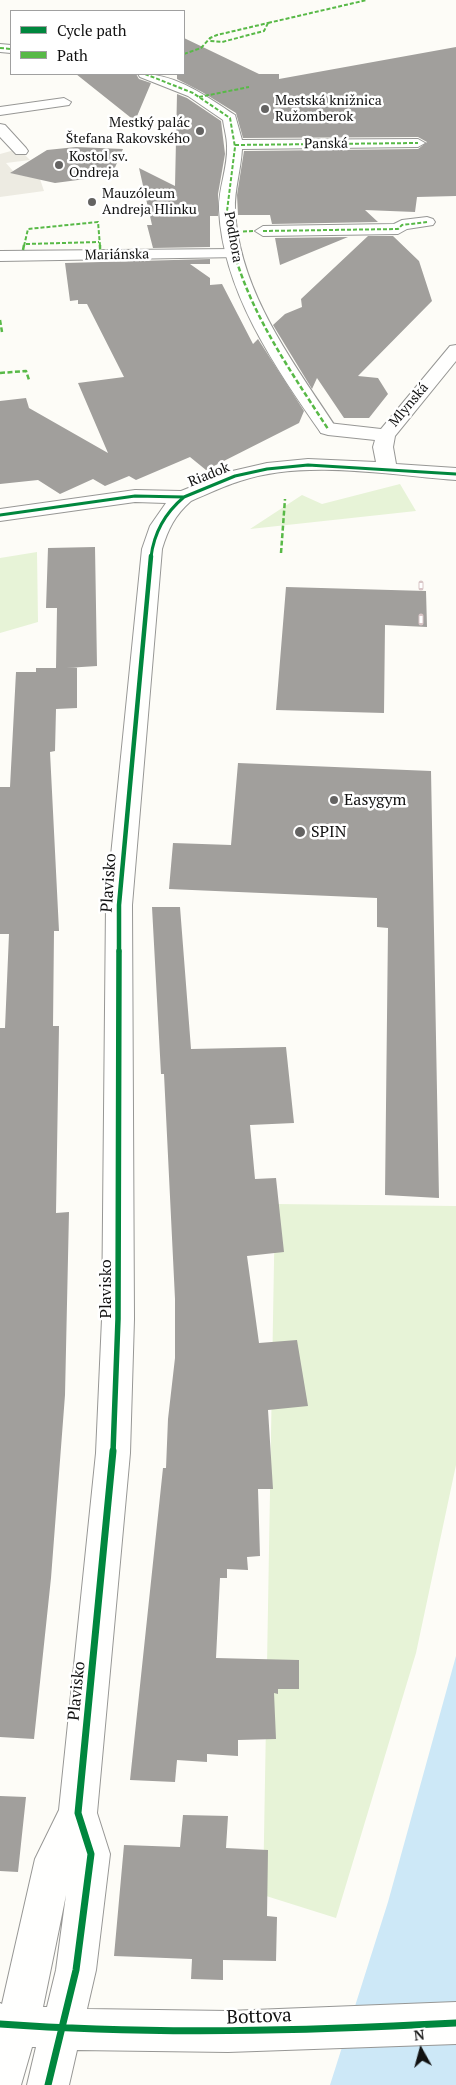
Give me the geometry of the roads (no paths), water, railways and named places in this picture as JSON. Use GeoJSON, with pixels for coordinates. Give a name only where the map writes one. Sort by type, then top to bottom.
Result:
{"type":"FeatureCollection","features":[{"type":"Feature","properties":{"kind":"street","name":"Podhora"},"geometry":{"type":"LineString","coordinates":[[148,75],[193,93],[230,118],[235,145],[227,212],[234,254],[243,284],[263,325],[328,429],[386,434]]}},
{"type":"Feature","properties":{"kind":"street"},"geometry":{"type":"LineString","coordinates":[[0,111],[64,102]]}},
{"type":"Feature","properties":{"kind":"street"},"geometry":{"type":"LineString","coordinates":[[0,128],[21,151]]}},
{"type":"Feature","properties":{"kind":"street","name":"Panská"},"geometry":{"type":"LineString","coordinates":[[235,145],[418,143]]}},
{"type":"Feature","properties":{"kind":"street"},"geometry":{"type":"LineString","coordinates":[[230,232],[398,229],[402,225],[427,222]]}},
{"type":"Feature","properties":{"kind":"street","name":"Mariánska"},"geometry":{"type":"LineString","coordinates":[[0,256],[234,254]]}},
{"type":"Feature","properties":{"kind":"street","name":"Mlynská"},"geometry":{"type":"LineString","coordinates":[[387,468],[383,447],[386,434],[456,350]]}},
{"type":"Feature","properties":{"kind":"street","name":"Riadok"},"geometry":{"type":"LineString","coordinates":[[0,514],[135,496],[184,497],[212,484],[267,469],[333,464],[456,474]]}},
{"type":"Feature","properties":{"kind":"street","name":"Plavisko"},"geometry":{"type":"LineString","coordinates":[[48,2085],[76,1970],[91,1854],[78,1813],[113,1453],[118,1319],[119,905],[152,549],[160,522],[170,508],[184,497]]}},
{"type":"Feature","properties":{"kind":"street"},"geometry":{"type":"LineString","coordinates":[[0,2085],[9,2025],[54,1859],[78,1813]]}},
{"type":"Feature","properties":{"kind":"street","name":"Bottova"},"geometry":{"type":"LineString","coordinates":[[9,2025],[62,2029],[212,2033],[456,2023]]}},
{"type":"Feature","properties":{"kind":"water"},"geometry":{"type":"Polygon","coordinates":[[[456,1656],[456,2085],[330,2085],[388,1902],[456,1656]]]}},
{"type":"Feature","properties":{"kind":"railway"},"geometry":{"type":"LineString","coordinates":[[421,583],[421,588]]}},
{"type":"Feature","properties":{"kind":"railway"},"geometry":{"type":"LineString","coordinates":[[421,616],[421,623]]}},
{"type":"Feature","properties":{"kind":"place","name":"Mestská knižnica Ružomberok"},"geometry":{"type":"Point","coordinates":[265,109]}},
{"type":"Feature","properties":{"kind":"place","name":"Mestký palác Štefana Rakovského"},"geometry":{"type":"Point","coordinates":[200,131]}},
{"type":"Feature","properties":{"kind":"place","name":"Kostol sv. Ondreja"},"geometry":{"type":"Point","coordinates":[59,165]}},
{"type":"Feature","properties":{"kind":"place","name":"Mauzóleum Andreja Hlinku"},"geometry":{"type":"Point","coordinates":[92,202]}},
{"type":"Feature","properties":{"kind":"place","name":"Easygym"},"geometry":{"type":"Point","coordinates":[334,800]}},
{"type":"Feature","properties":{"kind":"place","name":"SPIN"},"geometry":{"type":"Point","coordinates":[300,832]}}]}
